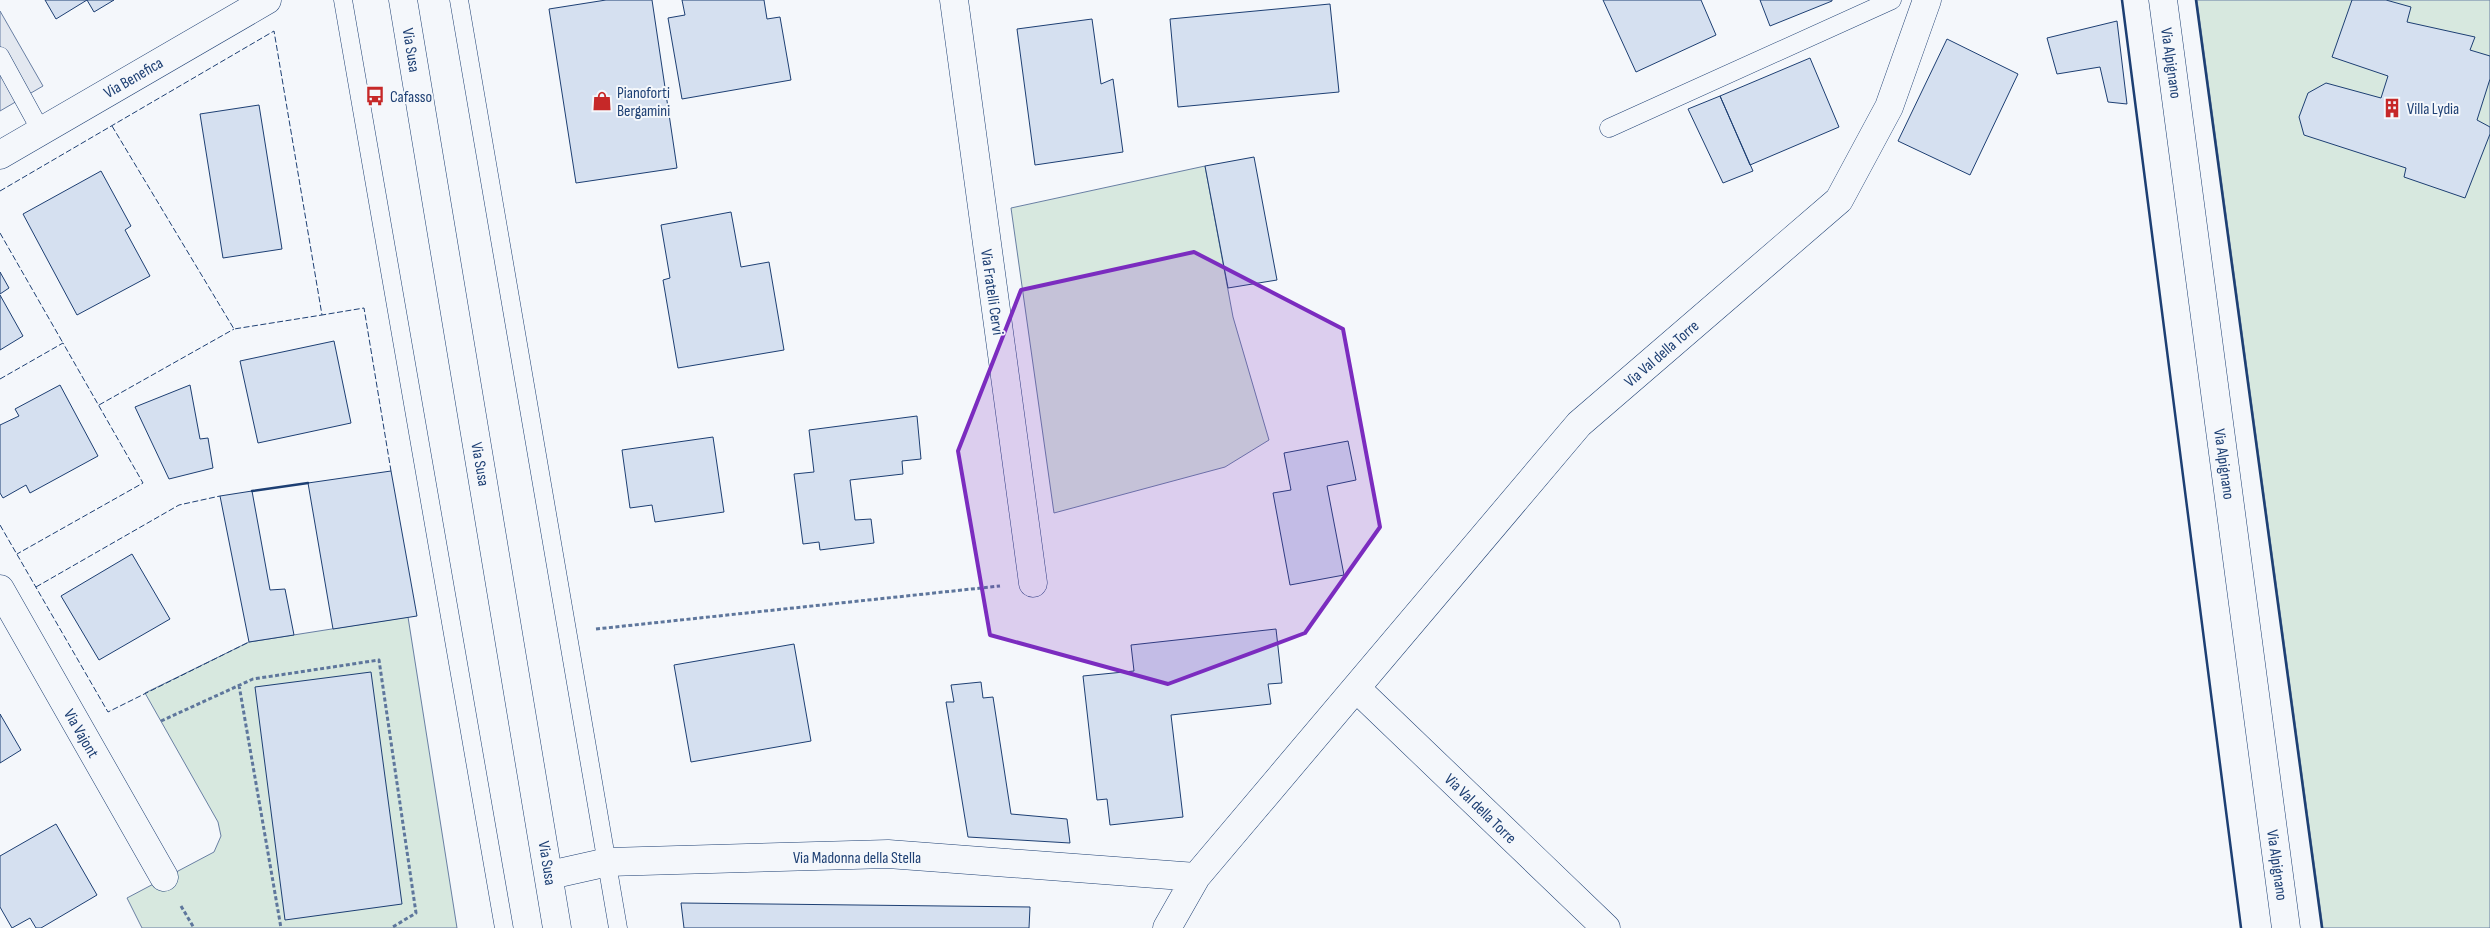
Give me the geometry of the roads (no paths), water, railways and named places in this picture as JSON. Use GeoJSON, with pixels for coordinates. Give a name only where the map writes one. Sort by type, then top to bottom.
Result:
{"type":"FeatureCollection","features":[{"type":"Feature","properties":{"kind":"street","name":"Via Benefica"},"geometry":{"type":"LineString","coordinates":[[0,155],[266,0]]}},
{"type":"Feature","properties":{"kind":"street","name":"Via Susa"},"geometry":{"type":"LineString","coordinates":[[403,0],[550,875],[557,928]]}},
{"type":"Feature","properties":{"kind":"street","name":"Via Fratelli Cervi"},"geometry":{"type":"LineString","coordinates":[[954,0],[1033,583]]}},
{"type":"Feature","properties":{"kind":"street","name":"Via Val della Torre"},"geometry":{"type":"LineString","coordinates":[[1167,928],[1196,877],[1579,424],[1839,200],[1889,106],[1927,0]]}},
{"type":"Feature","properties":{"kind":"street","name":"Via Alpignano"},"geometry":{"type":"LineString","coordinates":[[2163,0],[2286,928]]}},
{"type":"Feature","properties":{"kind":"street","name":"Via Vajont"},"geometry":{"type":"LineString","coordinates":[[0,589],[164,877]]}},
{"type":"Feature","properties":{"kind":"street","name":"Via Val della Torre"},"geometry":{"type":"LineString","coordinates":[[1356,688],[1606,928]]}},
{"type":"Feature","properties":{"kind":"street","name":"Via Madonna della Stella"},"geometry":{"type":"LineString","coordinates":[[550,875],[608,862],[888,854],[1196,877]]}},
{"type":"Feature","properties":{"kind":"lane"},"geometry":{"type":"LineString","coordinates":[[344,0],[504,928]]}},
{"type":"Feature","properties":{"kind":"lane"},"geometry":{"type":"LineString","coordinates":[[459,0],[569,632],[618,928]]}},
{"type":"Feature","properties":{"kind":"lane"},"geometry":{"type":"LineString","coordinates":[[1610,128],[1892,0]]}},
{"type":"Feature","properties":{"kind":"lane"},"geometry":{"type":"LineString","coordinates":[[0,56],[41,131]]}},
{"type":"Feature","properties":{"kind":"place","name":"Cafasso"},"geometry":{"type":"Point","coordinates":[375,96]}},
{"type":"Feature","properties":{"kind":"place","name":"Pianoforti Bergamini"},"geometry":{"type":"Point","coordinates":[602,101]}},
{"type":"Feature","properties":{"kind":"place","name":"Villa Lydia"},"geometry":{"type":"Point","coordinates":[2392,108]}}]}
